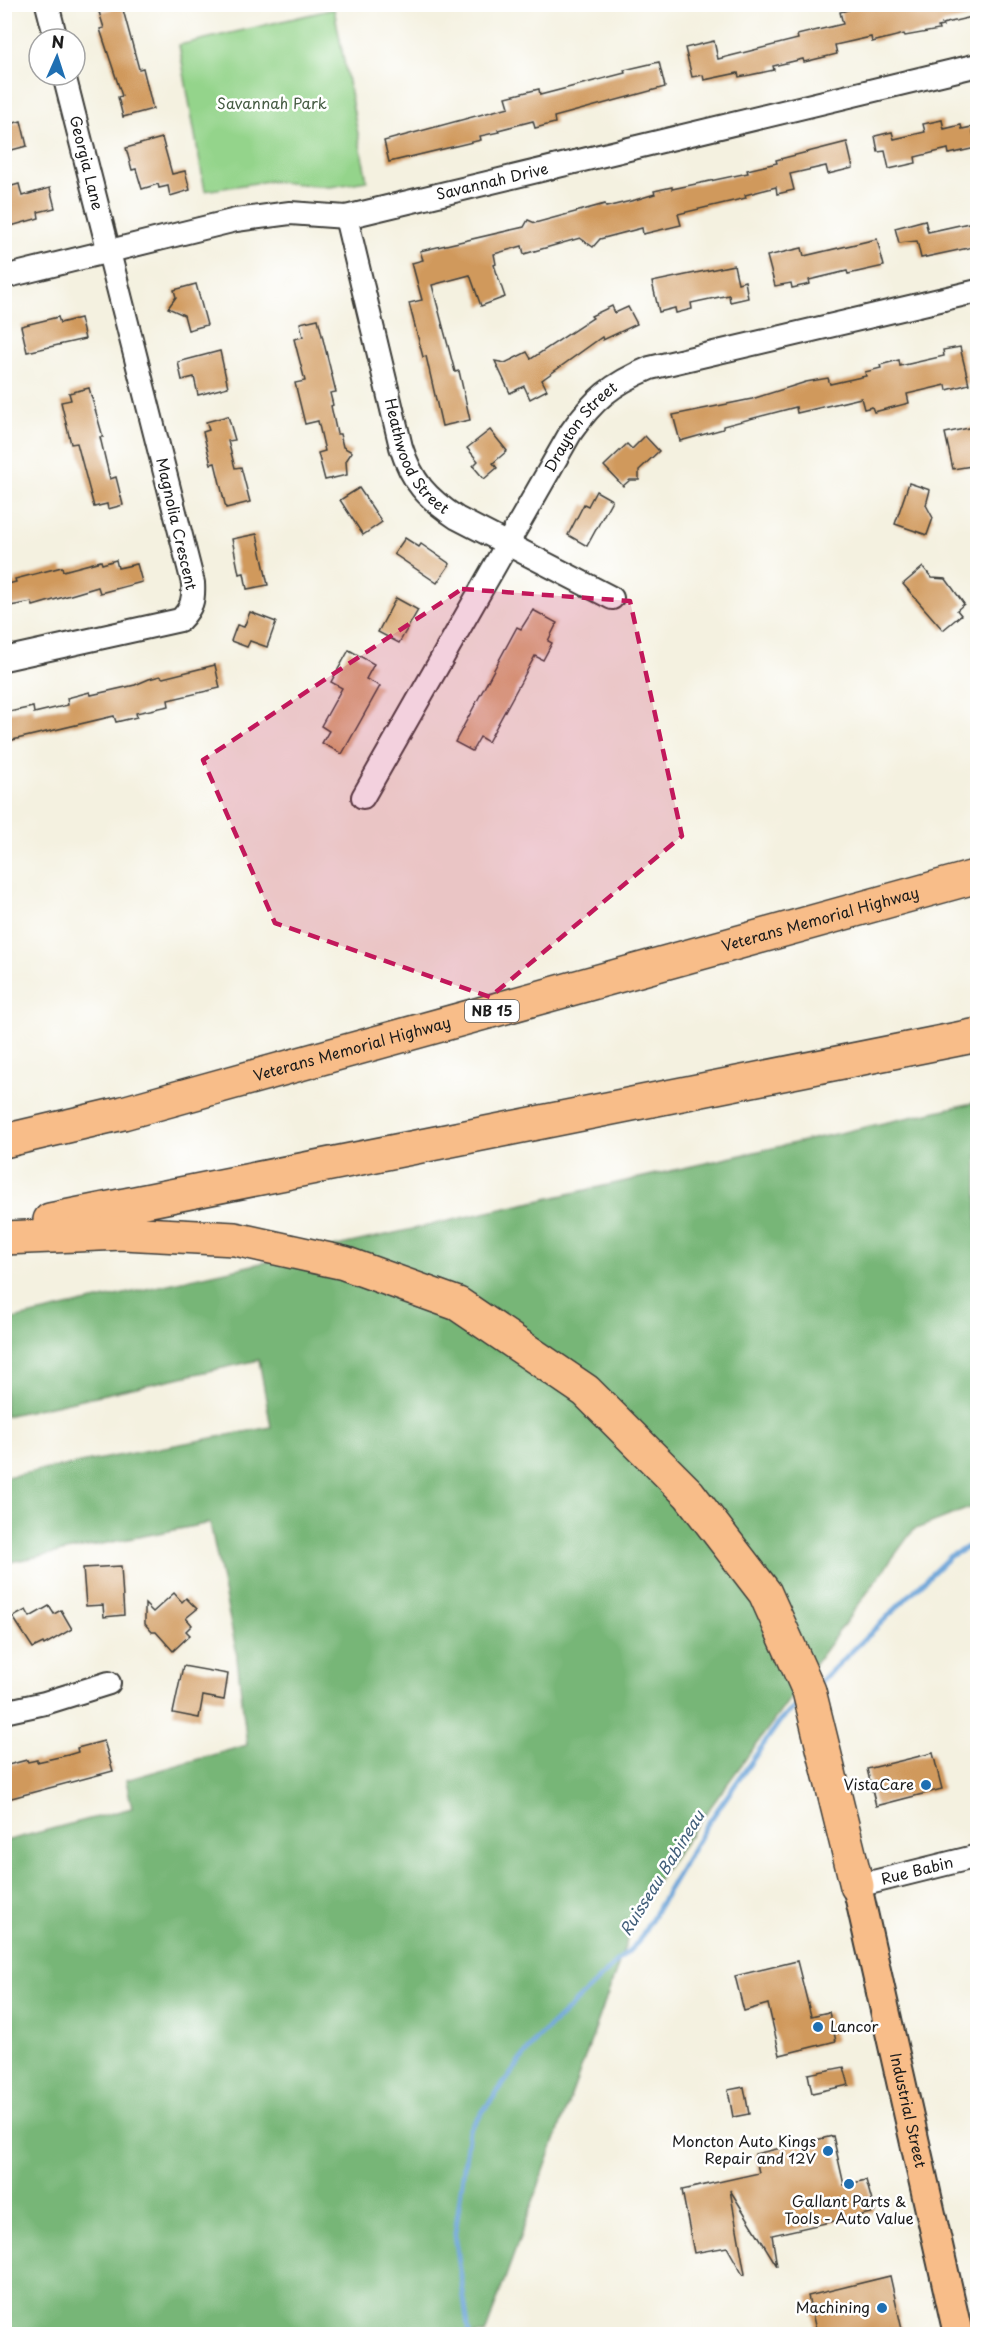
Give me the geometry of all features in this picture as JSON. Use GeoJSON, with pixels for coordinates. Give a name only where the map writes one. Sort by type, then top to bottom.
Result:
{"type":"FeatureCollection","features":[{"type":"Feature","properties":{"kind":"highway","name":"Veterans Memorial Highway"},"geometry":{"type":"LineString","coordinates":[[4,1141],[123,1113],[978,876]]}},
{"type":"Feature","properties":{"kind":"highway"},"geometry":{"type":"LineString","coordinates":[[4,1229],[978,1035]]}},
{"type":"Feature","properties":{"kind":"highway"},"geometry":{"type":"LineString","coordinates":[[4,1238],[123,1233],[235,1239],[344,1263],[458,1304],[586,1391],[690,1494],[765,1593],[809,1691],[857,1886]]}},
{"type":"Feature","properties":{"kind":"main road","name":"Industrial Street"},"geometry":{"type":"LineString","coordinates":[[857,1886],[958,2334]]}},
{"type":"Feature","properties":{"kind":"street"},"geometry":{"type":"LineString","coordinates":[[47,4],[53,27]]}},
{"type":"Feature","properties":{"kind":"street","name":"Savannah Drive"},"geometry":{"type":"LineString","coordinates":[[4,278],[236,220],[290,213],[346,217],[978,65]]}},
{"type":"Feature","properties":{"kind":"street","name":"Georgia Lane"},"geometry":{"type":"LineString","coordinates":[[67,87],[108,251]]}},
{"type":"Feature","properties":{"kind":"street","name":"Heathwood Street"},"geometry":{"type":"LineString","coordinates":[[346,217],[401,447],[411,475],[440,507],[612,598]]}},
{"type":"Feature","properties":{"kind":"street","name":"Magnolia Crescent"},"geometry":{"type":"LineString","coordinates":[[4,659],[180,620],[189,611],[194,598],[193,583],[108,251]]}},
{"type":"Feature","properties":{"kind":"street","name":"Drayton Street"},"geometry":{"type":"LineString","coordinates":[[363,797],[579,420],[599,396],[623,380],[650,368],[978,291]]}},
{"type":"Feature","properties":{"kind":"street"},"geometry":{"type":"LineString","coordinates":[[4,1712],[45,1703],[109,1683]]}},
{"type":"Feature","properties":{"kind":"street","name":"Rue Babin"},"geometry":{"type":"LineString","coordinates":[[857,1886],[978,1856]]}},
{"type":"Feature","properties":{"kind":"highlighted area"},"geometry":{"type":"Polygon","coordinates":[[[462,589],[630,601],[682,836],[490,997],[275,923],[203,760],[462,589]]]}},
{"type":"Feature","properties":{"kind":"green space","name":"Savannah Park"},"geometry":{"type":"Polygon","coordinates":[[[334,9],[367,181],[330,187],[268,181],[205,191],[179,45],[334,9]]]}},
{"type":"Feature","properties":{"kind":"green space"},"geometry":{"type":"Polygon","coordinates":[[[977,1102],[977,1505],[913,1530],[641,1902],[485,2334],[5,2334],[5,1841],[132,1808],[126,1780],[247,1745],[236,1649],[210,1523],[5,1563],[5,1477],[271,1427],[259,1360],[5,1416],[4,1321],[977,1102]]]}},
{"type":"Feature","properties":{"kind":"building"},"geometry":{"type":"Polygon","coordinates":[[[871,4],[969,4],[972,17],[942,24],[943,26],[938,27],[939,30],[905,36],[904,34],[872,42],[871,37],[835,45],[837,54],[773,66],[774,70],[739,77],[738,73],[704,80],[703,75],[692,77],[685,48],[714,41],[718,59],[798,39],[797,35],[843,24],[840,12],[871,4]]]}},
{"type":"Feature","properties":{"kind":"building"},"geometry":{"type":"Polygon","coordinates":[[[122,6],[139,69],[143,68],[153,109],[123,117],[118,97],[122,96],[100,29],[104,28],[99,12],[122,6]]]}},
{"type":"Feature","properties":{"kind":"building"},"geometry":{"type":"Polygon","coordinates":[[[659,62],[665,87],[554,117],[555,123],[535,128],[533,121],[480,136],[481,140],[389,162],[384,141],[509,107],[506,97],[539,89],[540,95],[659,62]]]}},
{"type":"Feature","properties":{"kind":"building"},"geometry":{"type":"Polygon","coordinates":[[[942,120],[944,129],[961,125],[962,129],[972,127],[976,148],[949,154],[948,149],[915,157],[916,163],[889,169],[885,151],[878,152],[875,136],[892,132],[894,139],[925,132],[923,124],[942,120]]]}},
{"type":"Feature","properties":{"kind":"building"},"geometry":{"type":"Polygon","coordinates":[[[21,121],[27,146],[4,152],[4,126],[21,121]]]}},
{"type":"Feature","properties":{"kind":"building"},"geometry":{"type":"Polygon","coordinates":[[[162,138],[172,174],[185,171],[190,190],[170,196],[168,186],[159,188],[158,184],[142,189],[136,169],[132,170],[126,148],[162,138]]]}},
{"type":"Feature","properties":{"kind":"building"},"geometry":{"type":"Polygon","coordinates":[[[847,142],[853,168],[828,174],[826,166],[790,174],[794,190],[777,194],[776,187],[745,195],[746,198],[678,214],[681,225],[643,234],[642,228],[600,239],[593,247],[580,238],[524,254],[522,246],[494,254],[496,264],[494,265],[505,297],[481,306],[470,275],[432,285],[455,372],[459,371],[470,420],[442,426],[426,356],[423,357],[409,303],[422,300],[412,263],[423,260],[420,251],[524,227],[528,220],[535,223],[605,204],[606,207],[635,200],[655,194],[654,191],[748,173],[747,170],[777,163],[776,160],[847,142]]]}},
{"type":"Feature","properties":{"kind":"building"},"geometry":{"type":"Polygon","coordinates":[[[19,184],[22,196],[50,188],[55,208],[38,212],[39,218],[4,228],[4,200],[8,199],[5,188],[19,184]]]}},
{"type":"Feature","properties":{"kind":"building"},"geometry":{"type":"Polygon","coordinates":[[[925,220],[928,232],[978,221],[978,246],[921,258],[917,241],[899,243],[895,228],[925,220]]]}},
{"type":"Feature","properties":{"kind":"building"},"geometry":{"type":"Polygon","coordinates":[[[877,239],[884,266],[848,274],[847,271],[809,280],[810,284],[792,288],[791,283],[775,286],[767,256],[802,248],[804,256],[877,239]]]}},
{"type":"Feature","properties":{"kind":"building"},"geometry":{"type":"Polygon","coordinates":[[[734,265],[738,283],[745,281],[748,298],[730,302],[729,295],[691,303],[692,309],[676,313],[675,308],[659,312],[652,282],[734,265]]]}},
{"type":"Feature","properties":{"kind":"building"},"geometry":{"type":"Polygon","coordinates":[[[196,284],[207,325],[188,330],[184,315],[168,308],[176,297],[174,290],[196,284]]]}},
{"type":"Feature","properties":{"kind":"building"},"geometry":{"type":"Polygon","coordinates":[[[612,306],[615,313],[628,307],[637,324],[603,340],[602,337],[542,380],[547,390],[530,399],[524,386],[510,393],[495,361],[505,363],[527,352],[531,359],[593,318],[591,316],[612,306]]]}},
{"type":"Feature","properties":{"kind":"building"},"geometry":{"type":"Polygon","coordinates":[[[58,317],[60,323],[80,318],[85,339],[27,352],[21,326],[58,317]]]}},
{"type":"Feature","properties":{"kind":"building"},"geometry":{"type":"Polygon","coordinates":[[[318,319],[336,392],[330,393],[337,434],[340,434],[343,447],[352,452],[346,461],[347,475],[325,480],[318,453],[325,451],[318,421],[305,424],[295,383],[305,381],[294,339],[303,337],[300,323],[318,319]]]}},
{"type":"Feature","properties":{"kind":"building"},"geometry":{"type":"Polygon","coordinates":[[[960,347],[969,384],[947,390],[946,385],[907,394],[909,403],[874,412],[872,407],[864,409],[861,398],[797,413],[796,407],[723,426],[723,429],[680,441],[673,415],[752,399],[806,382],[828,378],[830,384],[866,376],[865,372],[881,368],[880,365],[899,360],[900,366],[944,356],[943,350],[960,347]]]}},
{"type":"Feature","properties":{"kind":"building"},"geometry":{"type":"Polygon","coordinates":[[[220,351],[228,387],[198,395],[194,377],[182,380],[178,362],[220,351]]]}},
{"type":"Feature","properties":{"kind":"building"},"geometry":{"type":"Polygon","coordinates":[[[89,388],[103,437],[100,437],[110,479],[116,477],[123,505],[108,509],[107,504],[94,507],[77,443],[71,444],[61,402],[71,400],[69,393],[89,388]]]}},
{"type":"Feature","properties":{"kind":"building"},"geometry":{"type":"Polygon","coordinates":[[[228,416],[235,440],[228,441],[235,468],[241,467],[250,502],[226,508],[215,463],[211,464],[203,432],[209,430],[206,422],[228,416]]]}},
{"type":"Feature","properties":{"kind":"building"},"geometry":{"type":"Polygon","coordinates":[[[978,426],[978,465],[953,469],[945,433],[978,426]]]}},
{"type":"Feature","properties":{"kind":"building"},"geometry":{"type":"Polygon","coordinates":[[[490,430],[507,451],[493,463],[497,468],[484,479],[473,466],[478,461],[467,448],[490,430]]]}},
{"type":"Feature","properties":{"kind":"building"},"geometry":{"type":"Polygon","coordinates":[[[645,436],[659,451],[639,470],[639,480],[630,480],[623,486],[604,466],[627,444],[632,449],[645,436]]]}},
{"type":"Feature","properties":{"kind":"building"},"geometry":{"type":"Polygon","coordinates":[[[909,483],[930,490],[926,505],[933,518],[927,535],[895,524],[909,483]]]}},
{"type":"Feature","properties":{"kind":"building"},"geometry":{"type":"Polygon","coordinates":[[[359,488],[382,522],[363,535],[340,500],[359,488]]]}},
{"type":"Feature","properties":{"kind":"building"},"geometry":{"type":"Polygon","coordinates":[[[596,491],[612,500],[587,546],[568,535],[584,504],[588,506],[596,491]]]}},
{"type":"Feature","properties":{"kind":"building"},"geometry":{"type":"Polygon","coordinates":[[[257,534],[268,585],[247,589],[244,573],[239,574],[232,539],[257,534]]]}},
{"type":"Feature","properties":{"kind":"building"},"geometry":{"type":"Polygon","coordinates":[[[405,538],[419,547],[421,544],[450,564],[437,583],[394,554],[405,538]]]}},
{"type":"Feature","properties":{"kind":"building"},"geometry":{"type":"Polygon","coordinates":[[[116,560],[118,568],[137,564],[142,582],[100,593],[98,587],[33,606],[32,602],[4,607],[4,585],[16,582],[15,579],[62,567],[63,571],[101,561],[102,564],[116,560]]]}},
{"type":"Feature","properties":{"kind":"building"},"geometry":{"type":"Polygon","coordinates":[[[923,567],[932,578],[946,579],[964,604],[957,610],[961,615],[943,630],[903,584],[923,567]]]}},
{"type":"Feature","properties":{"kind":"building"},"geometry":{"type":"Polygon","coordinates":[[[396,598],[418,610],[399,643],[378,632],[396,598]]]}},
{"type":"Feature","properties":{"kind":"building"},"geometry":{"type":"Polygon","coordinates":[[[533,610],[557,623],[548,641],[552,643],[543,660],[535,656],[488,742],[480,737],[472,751],[455,742],[517,627],[521,629],[533,610]]]}},
{"type":"Feature","properties":{"kind":"building"},"geometry":{"type":"Polygon","coordinates":[[[250,612],[276,622],[267,647],[250,641],[247,647],[231,641],[237,625],[244,627],[250,612]]]}},
{"type":"Feature","properties":{"kind":"building"},"geometry":{"type":"Polygon","coordinates":[[[349,650],[374,664],[366,679],[380,686],[342,754],[322,743],[329,731],[321,726],[342,688],[331,682],[349,650]]]}},
{"type":"Feature","properties":{"kind":"building"},"geometry":{"type":"Polygon","coordinates":[[[215,665],[220,688],[168,700],[169,706],[136,713],[137,717],[116,722],[114,716],[4,742],[4,713],[33,707],[34,713],[68,705],[67,698],[90,692],[91,695],[135,685],[160,676],[163,678],[215,665]]]}},
{"type":"Feature","properties":{"kind":"building"},"geometry":{"type":"Polygon","coordinates":[[[121,1566],[124,1615],[104,1617],[103,1605],[86,1606],[83,1568],[121,1566]]]}},
{"type":"Feature","properties":{"kind":"building"},"geometry":{"type":"Polygon","coordinates":[[[174,1593],[182,1602],[186,1598],[197,1609],[186,1618],[192,1625],[186,1631],[190,1635],[173,1651],[156,1632],[152,1632],[145,1624],[145,1604],[153,1612],[174,1593]]]}},
{"type":"Feature","properties":{"kind":"building"},"geometry":{"type":"Polygon","coordinates":[[[49,1606],[54,1614],[61,1610],[72,1629],[44,1645],[43,1643],[33,1648],[13,1617],[26,1610],[30,1617],[49,1606]]]}},
{"type":"Feature","properties":{"kind":"building"},"geometry":{"type":"Polygon","coordinates":[[[183,1666],[228,1674],[224,1700],[203,1696],[199,1718],[173,1713],[183,1666]]]}},
{"type":"Feature","properties":{"kind":"building"},"geometry":{"type":"Polygon","coordinates":[[[104,1741],[113,1771],[4,1800],[4,1766],[27,1760],[28,1762],[37,1760],[37,1762],[68,1755],[78,1752],[77,1748],[104,1741]]]}},
{"type":"Feature","properties":{"kind":"building"},"geometry":{"type":"Polygon","coordinates":[[[933,1753],[942,1789],[876,1806],[867,1769],[933,1753]]]}},
{"type":"Feature","properties":{"kind":"building"},"geometry":{"type":"Polygon","coordinates":[[[797,1961],[811,2016],[829,2012],[836,2041],[780,2055],[768,2004],[744,2011],[735,1976],[797,1961]]]}},
{"type":"Feature","properties":{"kind":"building"},"geometry":{"type":"Polygon","coordinates":[[[844,2067],[849,2085],[812,2093],[808,2074],[844,2067]]]}},
{"type":"Feature","properties":{"kind":"building"},"geometry":{"type":"Polygon","coordinates":[[[744,2087],[749,2114],[733,2117],[728,2090],[744,2087]]]}},
{"type":"Feature","properties":{"kind":"building"},"geometry":{"type":"Polygon","coordinates":[[[833,2136],[844,2185],[866,2180],[875,2212],[772,2235],[777,2266],[730,2190],[745,2274],[743,2275],[727,2247],[694,2253],[682,2190],[759,2173],[755,2154],[833,2136]]]}},
{"type":"Feature","properties":{"kind":"building"},"geometry":{"type":"Polygon","coordinates":[[[890,2276],[903,2334],[817,2334],[808,2296],[890,2276]]]}},
{"type":"Feature","properties":{"kind":"waterway","name":"Ruisseau Babineau"},"geometry":{"type":"LineString","coordinates":[[818,1684],[950,1556],[978,1542]]}},
{"type":"Feature","properties":{"kind":"waterway","name":"Ruisseau Babineau"},"geometry":{"type":"LineString","coordinates":[[469,2334],[455,2234],[469,2130],[537,2039],[638,1942],[706,1826],[780,1721],[799,1703]]}},
{"type":"Feature","properties":{"kind":"place","name":"VistaCare"},"geometry":{"type":"Point","coordinates":[926,1785]}},
{"type":"Feature","properties":{"kind":"place","name":"Lancor"},"geometry":{"type":"Point","coordinates":[818,2027]}},
{"type":"Feature","properties":{"kind":"place","name":"Moncton Auto Kings Repair and 12V"},"geometry":{"type":"Point","coordinates":[828,2151]}},
{"type":"Feature","properties":{"kind":"place","name":"Gallant Parts & Tools - Auto Value"},"geometry":{"type":"Point","coordinates":[849,2184]}},
{"type":"Feature","properties":{"kind":"place","name":"Machining"},"geometry":{"type":"Point","coordinates":[882,2308]}}]}
